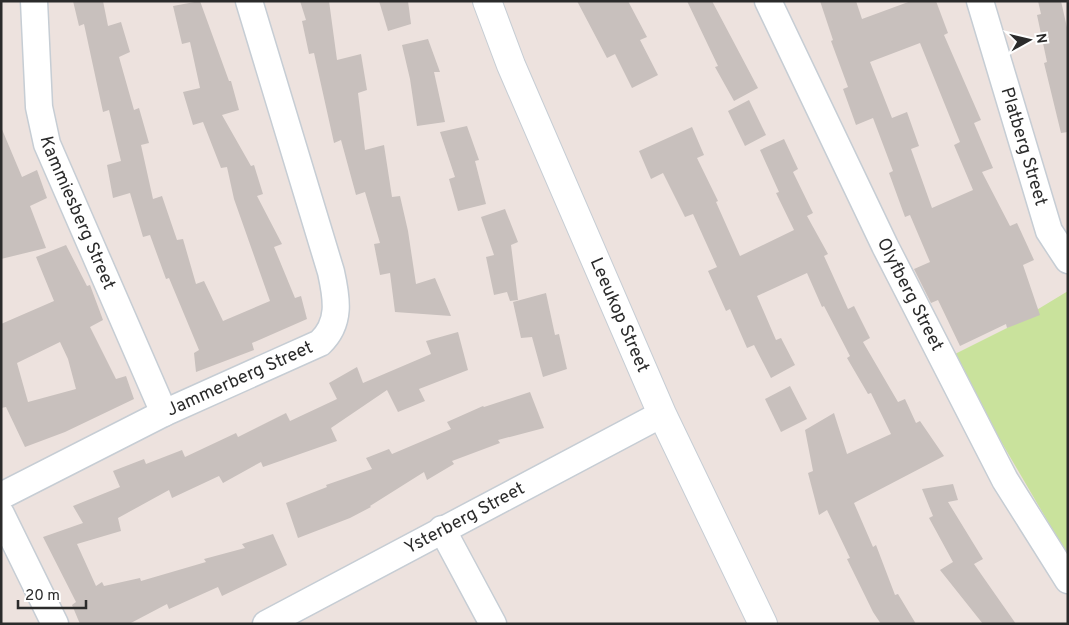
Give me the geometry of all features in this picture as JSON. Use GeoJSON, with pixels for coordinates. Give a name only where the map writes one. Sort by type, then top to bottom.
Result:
{"type":"FeatureCollection","features":[{"type":"Feature","properties":{"kind":"street","name":"Kammiesberg Street"},"geometry":{"type":"LineString","coordinates":[[34,1],[39,107],[47,144],[164,413]]}},
{"type":"Feature","properties":{"kind":"street","name":"Jammerberg Street"},"geometry":{"type":"LineString","coordinates":[[1,496],[164,413],[320,343],[329,335],[335,320],[336,299],[331,272],[249,1]]}},
{"type":"Feature","properties":{"kind":"street","name":"Leeukop Street"},"geometry":{"type":"LineString","coordinates":[[487,1],[512,65],[662,414],[763,624]]}},
{"type":"Feature","properties":{"kind":"street","name":"Olyfberg Street"},"geometry":{"type":"LineString","coordinates":[[768,1],[885,246],[1005,480],[1068,580]]}},
{"type":"Feature","properties":{"kind":"street","name":"Platberg Street"},"geometry":{"type":"LineString","coordinates":[[980,1],[1048,231],[1068,260]]}},
{"type":"Feature","properties":{"kind":"street","name":"Ysterberg Street"},"geometry":{"type":"LineString","coordinates":[[266,624],[662,414]]}},
{"type":"Feature","properties":{"kind":"street"},"geometry":{"type":"LineString","coordinates":[[1,514],[55,624]]}},
{"type":"Feature","properties":{"kind":"street"},"geometry":{"type":"LineString","coordinates":[[442,529],[493,624]]}},
{"type":"Feature","properties":{"kind":"green space"},"geometry":{"type":"Polygon","coordinates":[[[1068,291],[1068,556],[951,356],[1007,328],[1068,291]]]}},
{"type":"Feature","properties":{"kind":"building"},"geometry":{"type":"Polygon","coordinates":[[[73,1],[103,1],[108,26],[121,22],[130,52],[119,57],[134,110],[139,108],[149,143],[141,145],[153,199],[162,196],[177,240],[183,239],[196,284],[204,281],[223,321],[270,301],[234,199],[227,167],[221,168],[203,122],[193,125],[183,92],[200,88],[190,42],[182,44],[173,6],[200,1],[229,81],[231,81],[239,110],[222,115],[251,166],[254,165],[263,194],[257,196],[282,244],[274,247],[295,298],[301,296],[307,319],[252,343],[254,350],[196,372],[194,353],[199,350],[169,278],[166,279],[150,235],[143,237],[130,193],[113,198],[107,165],[121,161],[109,110],[103,112],[84,24],[79,26],[73,1]]]}},
{"type":"Feature","properties":{"kind":"building"},"geometry":{"type":"Polygon","coordinates":[[[300,1],[329,1],[337,60],[361,54],[367,90],[358,93],[365,150],[384,145],[392,197],[400,196],[408,231],[416,284],[435,278],[451,316],[395,312],[390,273],[380,275],[374,244],[380,243],[365,192],[356,195],[341,140],[334,143],[314,53],[309,54],[302,21],[306,20],[300,1]]]}},
{"type":"Feature","properties":{"kind":"building"},"geometry":{"type":"Polygon","coordinates":[[[379,1],[408,1],[411,24],[388,31],[379,1]]]}},
{"type":"Feature","properties":{"kind":"building"},"geometry":{"type":"Polygon","coordinates":[[[577,1],[628,1],[647,37],[640,40],[658,75],[632,88],[615,54],[607,58],[577,1]]]}},
{"type":"Feature","properties":{"kind":"building"},"geometry":{"type":"Polygon","coordinates":[[[687,1],[712,1],[758,88],[734,101],[715,67],[718,66],[687,1]]]}},
{"type":"Feature","properties":{"kind":"building"},"geometry":{"type":"Polygon","coordinates":[[[820,1],[856,1],[862,19],[911,1],[936,1],[948,33],[944,35],[981,120],[974,123],[993,168],[982,172],[1010,226],[1017,223],[1034,260],[1023,265],[1040,315],[1007,328],[1006,324],[960,346],[938,300],[931,303],[914,269],[930,262],[910,215],[905,217],[889,173],[893,171],[873,118],[856,125],[843,89],[848,87],[831,41],[833,40],[820,1]],[[920,43],[870,62],[892,118],[907,112],[919,146],[911,149],[932,208],[973,190],[954,145],[960,142],[920,43]]]}},
{"type":"Feature","properties":{"kind":"building"},"geometry":{"type":"Polygon","coordinates":[[[1038,1],[1061,1],[1068,32],[1068,132],[1061,133],[1044,63],[1047,62],[1037,15],[1041,14],[1038,1]]]}},
{"type":"Feature","properties":{"kind":"building"},"geometry":{"type":"Polygon","coordinates":[[[428,39],[440,72],[434,72],[445,122],[417,126],[410,79],[402,45],[428,39]]]}},
{"type":"Feature","properties":{"kind":"building"},"geometry":{"type":"Polygon","coordinates":[[[749,100],[766,135],[745,146],[728,111],[749,100]]]}},
{"type":"Feature","properties":{"kind":"building"},"geometry":{"type":"Polygon","coordinates":[[[467,126],[479,160],[475,161],[486,204],[458,211],[449,179],[455,177],[440,132],[467,126]]]}},
{"type":"Feature","properties":{"kind":"building"},"geometry":{"type":"Polygon","coordinates":[[[1,127],[22,177],[37,170],[47,198],[30,206],[46,248],[1,259],[1,127]]]}},
{"type":"Feature","properties":{"kind":"building"},"geometry":{"type":"Polygon","coordinates":[[[692,127],[704,155],[697,158],[718,201],[716,202],[740,256],[794,230],[776,193],[779,192],[760,150],[784,139],[798,169],[793,172],[813,213],[807,216],[828,254],[824,256],[848,309],[854,306],[870,338],[863,342],[898,402],[905,399],[916,423],[920,421],[944,456],[854,503],[873,547],[876,545],[895,595],[898,594],[916,624],[881,624],[873,612],[847,559],[850,558],[827,510],[819,515],[808,473],[813,471],[805,430],[834,413],[847,454],[891,434],[871,393],[868,394],[847,358],[850,356],[824,306],[822,307],[807,273],[757,296],[776,340],[781,338],[795,365],[771,378],[754,345],[747,348],[730,309],[726,311],[708,271],[717,267],[693,214],[685,217],[663,173],[651,179],[639,151],[692,127]]]}},
{"type":"Feature","properties":{"kind":"building"},"geometry":{"type":"Polygon","coordinates":[[[505,209],[518,242],[511,245],[518,300],[510,301],[507,292],[494,295],[486,257],[494,255],[481,217],[505,209]]]}},
{"type":"Feature","properties":{"kind":"building"},"geometry":{"type":"Polygon","coordinates":[[[66,245],[87,286],[90,285],[103,320],[90,327],[116,379],[126,376],[134,399],[65,432],[25,447],[6,407],[1,408],[1,324],[54,301],[36,257],[66,245]],[[60,342],[17,363],[28,402],[76,389],[68,359],[60,342]]]}},
{"type":"Feature","properties":{"kind":"building"},"geometry":{"type":"Polygon","coordinates":[[[546,293],[555,335],[559,334],[567,369],[543,377],[532,337],[521,338],[513,302],[546,293]]]}},
{"type":"Feature","properties":{"kind":"building"},"geometry":{"type":"Polygon","coordinates":[[[458,332],[468,370],[419,389],[425,401],[398,412],[387,390],[331,428],[337,441],[263,467],[261,462],[223,483],[219,476],[172,498],[169,490],[118,518],[121,531],[77,544],[96,586],[102,582],[104,586],[140,578],[141,581],[206,562],[204,559],[245,548],[242,544],[273,534],[287,565],[222,596],[218,587],[169,609],[167,604],[129,624],[80,624],[72,605],[76,602],[43,537],[83,523],[73,506],[120,487],[113,471],[144,459],[146,464],[182,450],[185,457],[236,433],[238,437],[286,413],[290,421],[337,399],[329,383],[357,367],[363,383],[431,354],[426,341],[458,332]]]}},
{"type":"Feature","properties":{"kind":"building"},"geometry":{"type":"Polygon","coordinates":[[[790,386],[807,419],[781,432],[765,399],[790,386]]]}},
{"type":"Feature","properties":{"kind":"building"},"geometry":{"type":"Polygon","coordinates":[[[530,392],[544,428],[498,440],[500,443],[452,461],[454,464],[427,480],[424,472],[371,507],[350,518],[298,538],[286,503],[327,487],[326,485],[372,469],[366,458],[389,449],[392,454],[451,429],[447,422],[483,406],[530,392]]]}},
{"type":"Feature","properties":{"kind":"building"},"geometry":{"type":"Polygon","coordinates":[[[953,484],[958,500],[948,502],[983,559],[974,564],[1016,624],[983,624],[940,570],[953,562],[929,518],[933,516],[922,489],[953,484]]]}}]}
